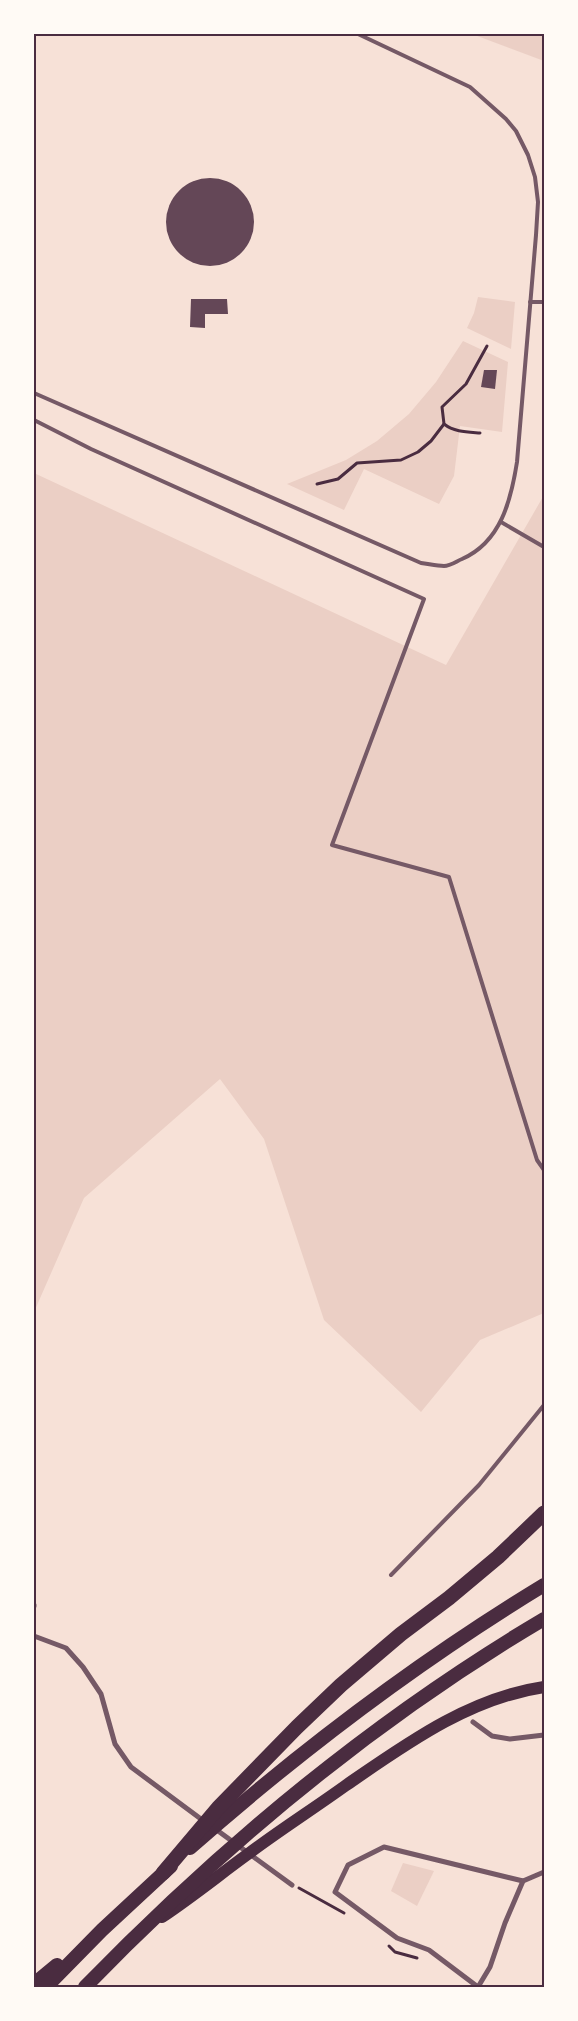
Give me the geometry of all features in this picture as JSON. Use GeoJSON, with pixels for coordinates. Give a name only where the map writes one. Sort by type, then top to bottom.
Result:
{"type":"FeatureCollection","features":[{"type":"Feature","properties":{"kind":"highway"},"geometry":{"type":"LineString","coordinates":[[163,1872],[218,1808],[310,1715],[400,1634],[449,1598],[498,1557],[544,1513]]}},
{"type":"Feature","properties":{"kind":"highway"},"geometry":{"type":"LineString","coordinates":[[46,1987],[163,1872],[231,1814],[366,1706],[544,1585]]}},
{"type":"Feature","properties":{"kind":"highway"},"geometry":{"type":"LineString","coordinates":[[85,1987],[134,1937],[254,1829],[352,1748],[438,1687],[544,1619]]}},
{"type":"Feature","properties":{"kind":"highway"},"geometry":{"type":"LineString","coordinates":[[34,1984],[102,1930]]}},
{"type":"Feature","properties":{"kind":"main road"},"geometry":{"type":"LineString","coordinates":[[134,1937],[209,1885],[247,1854],[377,1764],[454,1716],[526,1690],[544,1687]]}},
{"type":"Feature","properties":{"kind":"street"},"geometry":{"type":"LineString","coordinates":[[34,1636],[66,1648],[83,1667],[101,1694],[115,1744],[131,1768],[292,1885]]}},
{"type":"Feature","properties":{"kind":"street"},"geometry":{"type":"LineString","coordinates":[[473,1722],[492,1736],[510,1739],[544,1735]]}},
{"type":"Feature","properties":{"kind":"street"},"geometry":{"type":"LineString","coordinates":[[523,1881],[505,1923],[490,1967],[478,1987],[429,1950],[397,1938],[335,1892],[348,1865],[384,1847],[523,1881],[544,1872]]}},
{"type":"Feature","properties":{"kind":"lane"},"geometry":{"type":"LineString","coordinates":[[34,393],[421,563],[446,566],[469,556],[490,538],[501,522],[512,493],[516,462],[538,202],[535,177],[528,155],[516,131],[501,114],[470,87],[358,34]]}},
{"type":"Feature","properties":{"kind":"lane"},"geometry":{"type":"LineString","coordinates":[[530,302],[544,302]]}},
{"type":"Feature","properties":{"kind":"lane"},"geometry":{"type":"LineString","coordinates":[[34,420],[91,449],[424,599],[332,845],[449,877],[536,1160],[544,1170]]}},
{"type":"Feature","properties":{"kind":"lane"},"geometry":{"type":"LineString","coordinates":[[501,522],[544,547]]}},
{"type":"Feature","properties":{"kind":"lane"},"geometry":{"type":"LineString","coordinates":[[391,1575],[479,1485],[544,1405]]}},
{"type":"Feature","properties":{"kind":"path"},"geometry":{"type":"LineString","coordinates":[[317,484],[338,479],[357,463],[401,460],[418,452],[431,441],[444,424],[442,407],[466,384],[487,346]]}},
{"type":"Feature","properties":{"kind":"path"},"geometry":{"type":"LineString","coordinates":[[444,424],[449,428],[462,432],[480,433]]}},
{"type":"Feature","properties":{"kind":"shaded area"},"geometry":{"type":"Polygon","coordinates":[[[472,34],[544,34],[544,61],[472,34]]]}},
{"type":"Feature","properties":{"kind":"shaded area"},"geometry":{"type":"Polygon","coordinates":[[[478,297],[515,302],[511,349],[467,328],[474,313],[478,297]]]}},
{"type":"Feature","properties":{"kind":"shaded area"},"geometry":{"type":"Polygon","coordinates":[[[463,341],[508,362],[502,432],[460,426],[454,476],[439,504],[364,469],[344,510],[287,484],[346,460],[377,441],[409,414],[436,382],[463,341]]]}},
{"type":"Feature","properties":{"kind":"shaded area"},"geometry":{"type":"Polygon","coordinates":[[[34,473],[446,665],[544,495],[544,1313],[480,1340],[421,1412],[324,1320],[264,1139],[220,1079],[84,1198],[34,1312],[34,473]]]}},
{"type":"Feature","properties":{"kind":"shaded area"},"geometry":{"type":"Polygon","coordinates":[[[403,1863],[434,1871],[417,1906],[391,1891],[403,1863]]]}},
{"type":"Feature","properties":{"kind":"building"},"geometry":{"type":"Polygon","coordinates":[[[201,178],[219,178],[235,185],[247,197],[254,213],[254,231],[247,247],[235,259],[219,266],[201,266],[185,259],[173,247],[166,231],[166,213],[173,197],[185,185],[201,178]]]}},
{"type":"Feature","properties":{"kind":"building"},"geometry":{"type":"Polygon","coordinates":[[[191,299],[227,299],[228,314],[205,314],[205,328],[190,327],[191,299]]]}},
{"type":"Feature","properties":{"kind":"building"},"geometry":{"type":"Polygon","coordinates":[[[484,370],[497,370],[495,389],[481,387],[484,370]]]}}]}
